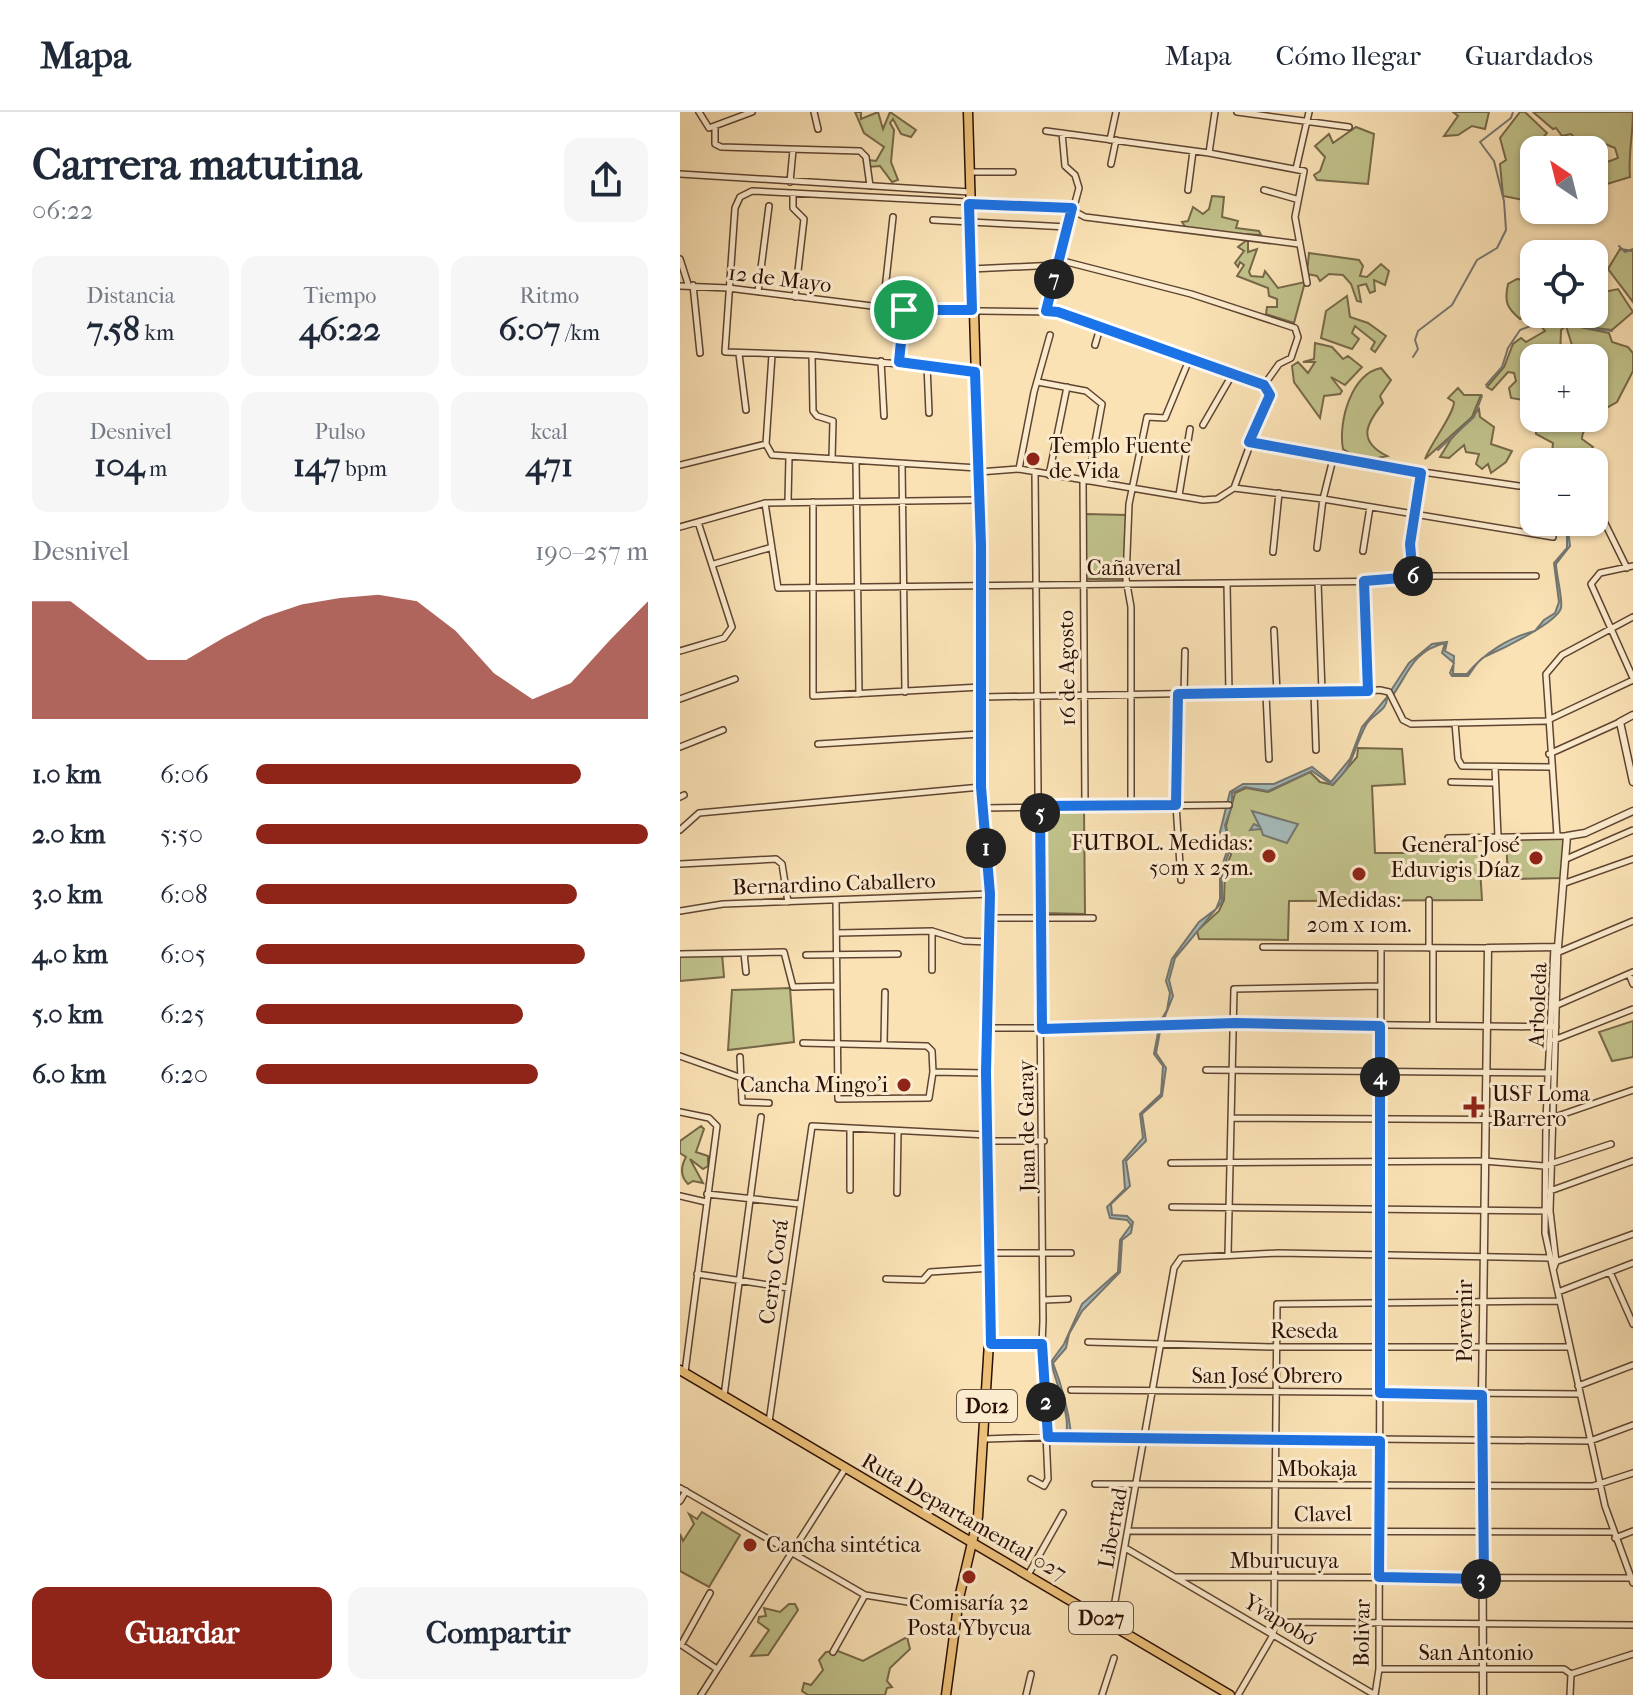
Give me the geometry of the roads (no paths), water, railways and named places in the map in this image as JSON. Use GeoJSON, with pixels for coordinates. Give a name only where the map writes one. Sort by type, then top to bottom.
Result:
{"type":"FeatureCollection","features":[{"type":"Feature","properties":{"kind":"main road","name":"D012"},"geometry":{"type":"LineString","coordinates":[[946,1695],[957,1610],[972,1542],[985,1439],[991,1344],[992,1268],[986,1073],[990,894],[981,787],[980,500],[968,112]]}},
{"type":"Feature","properties":{"kind":"main road","name":"Ruta Departamental 027"},"geometry":{"type":"LineString","coordinates":[[682,1372],[1230,1695]]}},
{"type":"Feature","properties":{"kind":"street"},"geometry":{"type":"LineString","coordinates":[[699,112],[704,126],[715,126],[748,112]]}},
{"type":"Feature","properties":{"kind":"street"},"geometry":{"type":"LineString","coordinates":[[814,112],[818,129]]}},
{"type":"Feature","properties":{"kind":"street"},"geometry":{"type":"LineString","coordinates":[[1111,164],[1116,112]]}},
{"type":"Feature","properties":{"kind":"street"},"geometry":{"type":"LineString","coordinates":[[1209,153],[1215,112]]}},
{"type":"Feature","properties":{"kind":"street"},"geometry":{"type":"LineString","coordinates":[[1237,112],[1349,127]]}},
{"type":"Feature","properties":{"kind":"street"},"geometry":{"type":"LineString","coordinates":[[1296,169],[1309,112]]}},
{"type":"Feature","properties":{"kind":"street"},"geometry":{"type":"LineString","coordinates":[[715,126],[717,146],[860,151],[866,157],[870,186]]}},
{"type":"Feature","properties":{"kind":"street"},"geometry":{"type":"LineString","coordinates":[[1046,131],[1209,153],[1304,171],[1296,199],[1299,244],[1307,283]]}},
{"type":"Feature","properties":{"kind":"street"},"geometry":{"type":"LineString","coordinates":[[1046,311],[1078,182],[1065,166],[1062,133]]}},
{"type":"Feature","properties":{"kind":"street"},"geometry":{"type":"LineString","coordinates":[[783,192],[788,182],[793,150]]}},
{"type":"Feature","properties":{"kind":"street"},"geometry":{"type":"LineString","coordinates":[[1188,190],[1193,151]]}},
{"type":"Feature","properties":{"kind":"street"},"geometry":{"type":"LineString","coordinates":[[969,172],[1013,172]]}},
{"type":"Feature","properties":{"kind":"street"},"geometry":{"type":"LineString","coordinates":[[680,174],[970,192]]}},
{"type":"Feature","properties":{"kind":"street"},"geometry":{"type":"LineString","coordinates":[[1264,190],[1296,199]]}},
{"type":"Feature","properties":{"kind":"street"},"geometry":{"type":"LineString","coordinates":[[975,372],[899,362],[724,351],[737,201],[752,191],[1072,208],[1085,217],[1299,244]]}},
{"type":"Feature","properties":{"kind":"street"},"geometry":{"type":"LineString","coordinates":[[793,193],[793,208],[804,219],[795,297]]}},
{"type":"Feature","properties":{"kind":"street"},"geometry":{"type":"LineString","coordinates":[[758,292],[769,206]]}},
{"type":"Feature","properties":{"kind":"street"},"geometry":{"type":"LineString","coordinates":[[883,308],[893,217]]}},
{"type":"Feature","properties":{"kind":"street"},"geometry":{"type":"LineString","coordinates":[[933,220],[1068,227]]}},
{"type":"Feature","properties":{"kind":"street"},"geometry":{"type":"LineString","coordinates":[[680,259],[690,284],[700,353]]}},
{"type":"Feature","properties":{"kind":"street"},"geometry":{"type":"LineString","coordinates":[[971,269],[1058,263],[1191,294],[1295,328],[1298,337],[1291,358],[1279,364],[1264,385],[1270,395],[1249,442],[1234,488]]}},
{"type":"Feature","properties":{"kind":"street","name":"12 de Mayo"},"geometry":{"type":"LineString","coordinates":[[680,286],[690,284],[728,288],[904,310],[1046,311],[1264,385]]}},
{"type":"Feature","properties":{"kind":"street"},"geometry":{"type":"LineString","coordinates":[[899,362],[904,310]]}},
{"type":"Feature","properties":{"kind":"street"},"geometry":{"type":"LineString","coordinates":[[1095,345],[1100,328]]}},
{"type":"Feature","properties":{"kind":"street"},"geometry":{"type":"LineString","coordinates":[[1019,469],[1050,335]]}},
{"type":"Feature","properties":{"kind":"street"},"geometry":{"type":"LineString","coordinates":[[739,354],[746,410]]}},
{"type":"Feature","properties":{"kind":"street"},"geometry":{"type":"LineString","coordinates":[[772,355],[766,444],[772,455],[978,470],[1019,469],[1209,500],[1234,488],[1323,499],[1553,537]]}},
{"type":"Feature","properties":{"kind":"street"},"geometry":{"type":"LineString","coordinates":[[812,355],[813,411],[833,421],[832,459]]}},
{"type":"Feature","properties":{"kind":"street"},"geometry":{"type":"LineString","coordinates":[[1131,805],[1128,584],[1132,487],[1147,417],[1165,418],[1189,360]]}},
{"type":"Feature","properties":{"kind":"street"},"geometry":{"type":"LineString","coordinates":[[881,361],[884,416]]}},
{"type":"Feature","properties":{"kind":"street"},"geometry":{"type":"LineString","coordinates":[[927,365],[929,413]]}},
{"type":"Feature","properties":{"kind":"street"},"geometry":{"type":"LineString","coordinates":[[1203,425],[1232,375]]}},
{"type":"Feature","properties":{"kind":"street"},"geometry":{"type":"LineString","coordinates":[[1038,382],[1067,387],[1049,475]]}},
{"type":"Feature","properties":{"kind":"street","name":"16 de Agosto"},"geometry":{"type":"LineString","coordinates":[[1067,387],[1093,394],[1102,404],[1085,481],[1081,584],[1085,806]]}},
{"type":"Feature","properties":{"kind":"street"},"geometry":{"type":"LineString","coordinates":[[1179,495],[1190,429]]}},
{"type":"Feature","properties":{"kind":"street"},"geometry":{"type":"LineString","coordinates":[[1249,442],[1333,459],[1519,486]]}},
{"type":"Feature","properties":{"kind":"street"},"geometry":{"type":"LineString","coordinates":[[680,465],[766,444]]}},
{"type":"Feature","properties":{"kind":"street"},"geometry":{"type":"LineString","coordinates":[[788,501],[789,457]]}},
{"type":"Feature","properties":{"kind":"street"},"geometry":{"type":"LineString","coordinates":[[1317,548],[1323,499],[1333,459]]}},
{"type":"Feature","properties":{"kind":"street"},"geometry":{"type":"LineString","coordinates":[[856,461],[859,694]]}},
{"type":"Feature","properties":{"kind":"street"},"geometry":{"type":"LineString","coordinates":[[902,464],[905,692]]}},
{"type":"Feature","properties":{"kind":"street","name":"Juan de Garay"},"geometry":{"type":"LineString","coordinates":[[1031,1479],[1044,1486],[1048,1479],[1042,1344],[1044,1141],[1035,472]]}},
{"type":"Feature","properties":{"kind":"street"},"geometry":{"type":"LineString","coordinates":[[1413,577],[1410,544],[1421,473]]}},
{"type":"Feature","properties":{"kind":"street"},"geometry":{"type":"LineString","coordinates":[[1273,552],[1279,493]]}},
{"type":"Feature","properties":{"kind":"street"},"geometry":{"type":"LineString","coordinates":[[680,527],[765,503],[980,500]]}},
{"type":"Feature","properties":{"kind":"street"},"geometry":{"type":"LineString","coordinates":[[813,502],[813,696],[905,692],[1083,695],[1368,691],[1391,694],[1406,722],[1546,721],[1633,679],[1592,589],[1592,579],[1600,573],[1630,567],[1608,527]]}},
{"type":"Feature","properties":{"kind":"street"},"geometry":{"type":"LineString","coordinates":[[714,564],[769,548],[765,503]]}},
{"type":"Feature","properties":{"kind":"street"},"geometry":{"type":"LineString","coordinates":[[1363,551],[1370,507]]}},
{"type":"Feature","properties":{"kind":"street"},"geometry":{"type":"LineString","coordinates":[[680,651],[727,636],[732,627],[698,522]]}},
{"type":"Feature","properties":{"kind":"street","name":"Cañaveral"},"geometry":{"type":"LineString","coordinates":[[769,548],[777,587],[1227,584],[1536,576]]}},
{"type":"Feature","properties":{"kind":"street"},"geometry":{"type":"LineString","coordinates":[[1364,581],[1368,691]]}},
{"type":"Feature","properties":{"kind":"street"},"geometry":{"type":"LineString","coordinates":[[1318,582],[1322,692]]}},
{"type":"Feature","properties":{"kind":"street"},"geometry":{"type":"LineString","coordinates":[[1227,584],[1229,693]]}},
{"type":"Feature","properties":{"kind":"street"},"geometry":{"type":"LineString","coordinates":[[1557,835],[1546,721],[1544,681],[1548,667],[1562,655],[1633,617]]}},
{"type":"Feature","properties":{"kind":"street"},"geometry":{"type":"LineString","coordinates":[[1274,630],[1277,693]]}},
{"type":"Feature","properties":{"kind":"street"},"geometry":{"type":"LineString","coordinates":[[1181,880],[1176,805],[1185,651]]}},
{"type":"Feature","properties":{"kind":"street"},"geometry":{"type":"LineString","coordinates":[[680,699],[735,679]]}},
{"type":"Feature","properties":{"kind":"street"},"geometry":{"type":"LineString","coordinates":[[1314,692],[1316,750]]}},
{"type":"Feature","properties":{"kind":"street"},"geometry":{"type":"LineString","coordinates":[[1266,694],[1269,759]]}},
{"type":"Feature","properties":{"kind":"street"},"geometry":{"type":"LineString","coordinates":[[1549,754],[1633,715]]}},
{"type":"Feature","properties":{"kind":"street"},"geometry":{"type":"LineString","coordinates":[[1620,722],[1633,782]]}},
{"type":"Feature","properties":{"kind":"street"},"geometry":{"type":"LineString","coordinates":[[1455,723],[1460,765],[1551,767]]}},
{"type":"Feature","properties":{"kind":"street"},"geometry":{"type":"LineString","coordinates":[[680,747],[723,730]]}},
{"type":"Feature","properties":{"kind":"street"},"geometry":{"type":"LineString","coordinates":[[818,744],[981,733]]}},
{"type":"Feature","properties":{"kind":"street"},"geometry":{"type":"LineString","coordinates":[[1495,767],[1498,837]]}},
{"type":"Feature","properties":{"kind":"street"},"geometry":{"type":"LineString","coordinates":[[1451,782],[1495,783]]}},
{"type":"Feature","properties":{"kind":"street"},"geometry":{"type":"LineString","coordinates":[[680,830],[699,813],[981,787]]}},
{"type":"Feature","properties":{"kind":"street"},"geometry":{"type":"LineString","coordinates":[[982,808],[1229,805]]}},
{"type":"Feature","properties":{"kind":"street"},"geometry":{"type":"LineString","coordinates":[[1448,838],[1567,836],[1585,833],[1633,811]]}},
{"type":"Feature","properties":{"kind":"street"},"geometry":{"type":"LineString","coordinates":[[1566,859],[1633,830]]}},
{"type":"Feature","properties":{"kind":"street","name":"Arboleda"},"geometry":{"type":"LineString","coordinates":[[1549,1192],[1544,1166],[1546,1120],[1567,836]]}},
{"type":"Feature","properties":{"kind":"street"},"geometry":{"type":"LineString","coordinates":[[680,864],[776,859],[782,864],[788,902]]}},
{"type":"Feature","properties":{"kind":"street"},"geometry":{"type":"LineString","coordinates":[[1565,883],[1633,859]]}},
{"type":"Feature","properties":{"kind":"street","name":"Bernardino Caballero"},"geometry":{"type":"LineString","coordinates":[[680,911],[723,904],[990,894]]}},
{"type":"Feature","properties":{"kind":"street"},"geometry":{"type":"LineString","coordinates":[[803,1043],[836,1044],[884,1044],[930,1048],[933,1072],[929,1098],[839,1100],[836,1044],[836,900]]}},
{"type":"Feature","properties":{"kind":"street"},"geometry":{"type":"LineString","coordinates":[[1429,900],[1433,1025]]}},
{"type":"Feature","properties":{"kind":"street"},"geometry":{"type":"LineString","coordinates":[[990,918],[1093,918]]}},
{"type":"Feature","properties":{"kind":"street"},"geometry":{"type":"LineString","coordinates":[[1263,947],[1557,948],[1633,921]]}},
{"type":"Feature","properties":{"kind":"street"},"geometry":{"type":"LineString","coordinates":[[838,933],[932,931],[964,941],[989,942]]}},
{"type":"Feature","properties":{"kind":"street"},"geometry":{"type":"LineString","coordinates":[[932,931],[932,970]]}},
{"type":"Feature","properties":{"kind":"street","name":"Bolivar"},"geometry":{"type":"LineString","coordinates":[[1375,1695],[1379,1669],[1381,948]]}},
{"type":"Feature","properties":{"kind":"street","name":"Porvenir"},"geometry":{"type":"LineString","coordinates":[[1483,1695],[1482,1395],[1488,948]]}},
{"type":"Feature","properties":{"kind":"street","name":"Arboleda"},"geometry":{"type":"LineString","coordinates":[[1553,1027],[1557,1005],[1557,948]]}},
{"type":"Feature","properties":{"kind":"street"},"geometry":{"type":"LineString","coordinates":[[680,954],[784,952],[793,987],[837,986]]}},
{"type":"Feature","properties":{"kind":"street"},"geometry":{"type":"LineString","coordinates":[[744,953],[746,972]]}},
{"type":"Feature","properties":{"kind":"street"},"geometry":{"type":"LineString","coordinates":[[806,955],[898,954]]}},
{"type":"Feature","properties":{"kind":"street"},"geometry":{"type":"LineString","coordinates":[[1557,1005],[1631,973],[1633,984]]}},
{"type":"Feature","properties":{"kind":"street"},"geometry":{"type":"LineString","coordinates":[[1380,986],[1238,988],[1232,993],[1228,1254],[1380,1254],[1551,1260],[1633,1234]]}},
{"type":"Feature","properties":{"kind":"street"},"geometry":{"type":"LineString","coordinates":[[884,1044],[885,992]]}},
{"type":"Feature","properties":{"kind":"street"},"geometry":{"type":"LineString","coordinates":[[1552,1040],[1633,1009]]}},
{"type":"Feature","properties":{"kind":"street"},"geometry":{"type":"LineString","coordinates":[[987,1028],[1153,1028],[1231,1024],[1553,1027]]}},
{"type":"Feature","properties":{"kind":"street"},"geometry":{"type":"LineString","coordinates":[[680,1056],[740,1077]]}},
{"type":"Feature","properties":{"kind":"street"},"geometry":{"type":"LineString","coordinates":[[740,1057],[742,1102],[769,1103]]}},
{"type":"Feature","properties":{"kind":"street"},"geometry":{"type":"LineString","coordinates":[[1206,1070],[1551,1073]]}},
{"type":"Feature","properties":{"kind":"street"},"geometry":{"type":"LineString","coordinates":[[933,1072],[986,1073]]}},
{"type":"Feature","properties":{"kind":"street","name":"Arboleda"},"geometry":{"type":"LineString","coordinates":[[1551,1073],[1552,1164],[1547,1211],[1551,1260],[1600,1486],[1632,1581]]}},
{"type":"Feature","properties":{"kind":"street"},"geometry":{"type":"LineString","coordinates":[[1231,1118],[1484,1117],[1546,1120],[1633,1090]]}},
{"type":"Feature","properties":{"kind":"street"},"geometry":{"type":"LineString","coordinates":[[680,1112],[716,1122],[682,1372]]}},
{"type":"Feature","properties":{"kind":"street"},"geometry":{"type":"LineString","coordinates":[[724,1396],[761,1117]]}},
{"type":"Feature","properties":{"kind":"street","name":"Cerro Corá"},"geometry":{"type":"LineString","coordinates":[[769,1423],[812,1126],[850,1130]]}},
{"type":"Feature","properties":{"kind":"street"},"geometry":{"type":"LineString","coordinates":[[850,1190],[850,1130],[1044,1141]]}},
{"type":"Feature","properties":{"kind":"street"},"geometry":{"type":"LineString","coordinates":[[897,1193],[898,1131]]}},
{"type":"Feature","properties":{"kind":"street"},"geometry":{"type":"LineString","coordinates":[[1171,1163],[1484,1161],[1544,1166],[1611,1144]]}},
{"type":"Feature","properties":{"kind":"street"},"geometry":{"type":"LineString","coordinates":[[1549,1192],[1633,1161]]}},
{"type":"Feature","properties":{"kind":"street"},"geometry":{"type":"LineString","coordinates":[[707,1194],[800,1204]]}},
{"type":"Feature","properties":{"kind":"street"},"geometry":{"type":"LineString","coordinates":[[680,1196],[707,1202]]}},
{"type":"Feature","properties":{"kind":"street"},"geometry":{"type":"LineString","coordinates":[[1172,1207],[1547,1211]]}},
{"type":"Feature","properties":{"kind":"street"},"geometry":{"type":"LineString","coordinates":[[991,1253],[1071,1253]]}},
{"type":"Feature","properties":{"kind":"street","name":"Libertad"},"geometry":{"type":"LineString","coordinates":[[1111,1624],[1177,1261],[1186,1256],[1228,1254]]}},
{"type":"Feature","properties":{"kind":"street"},"geometry":{"type":"LineString","coordinates":[[1558,1292],[1633,1263]]}},
{"type":"Feature","properties":{"kind":"street"},"geometry":{"type":"LineString","coordinates":[[886,1279],[923,1280],[930,1272],[992,1268]]}},
{"type":"Feature","properties":{"kind":"street"},"geometry":{"type":"LineString","coordinates":[[1610,1272],[1633,1324]]}},
{"type":"Feature","properties":{"kind":"street"},"geometry":{"type":"LineString","coordinates":[[697,1274],[788,1288]]}},
{"type":"Feature","properties":{"kind":"street"},"geometry":{"type":"LineString","coordinates":[[1044,1300],[1068,1299]]}},
{"type":"Feature","properties":{"kind":"street"},"geometry":{"type":"LineString","coordinates":[[1238,1695],[1273,1635],[1277,1307],[1282,1301],[1559,1301]]}},
{"type":"Feature","properties":{"kind":"street","name":"Reseda"},"geometry":{"type":"LineString","coordinates":[[1088,1342],[1276,1347],[1568,1347]]}},
{"type":"Feature","properties":{"kind":"street"},"geometry":{"type":"LineString","coordinates":[[991,1344],[1042,1344]]}},
{"type":"Feature","properties":{"kind":"street"},"geometry":{"type":"LineString","coordinates":[[1578,1386],[1633,1365]]}},
{"type":"Feature","properties":{"kind":"street","name":"San José Obrero"},"geometry":{"type":"LineString","coordinates":[[1071,1390],[1580,1394]]}},
{"type":"Feature","properties":{"kind":"street"},"geometry":{"type":"LineString","coordinates":[[985,1439],[1070,1436],[1590,1441],[1633,1425]]}},
{"type":"Feature","properties":{"kind":"street"},"geometry":{"type":"LineString","coordinates":[[701,1695],[845,1469]]}},
{"type":"Feature","properties":{"kind":"street","name":"Mbokaja"},"geometry":{"type":"LineString","coordinates":[[1095,1484],[1600,1486],[1633,1473]]}},
{"type":"Feature","properties":{"kind":"street"},"geometry":{"type":"LineString","coordinates":[[680,1501],[683,1490],[865,1595],[957,1610]]}},
{"type":"Feature","properties":{"kind":"street"},"geometry":{"type":"LineString","coordinates":[[1028,1575],[1063,1513]]}},
{"type":"Feature","properties":{"kind":"street","name":"Clavel"},"geometry":{"type":"LineString","coordinates":[[1130,1531],[1614,1535],[1633,1531]]}},
{"type":"Feature","properties":{"kind":"street","name":"Yvapobó"},"geometry":{"type":"LineString","coordinates":[[1127,1549],[1375,1695]]}},
{"type":"Feature","properties":{"kind":"street","name":"Mburucuya"},"geometry":{"type":"LineString","coordinates":[[1176,1577],[1632,1581]]}},
{"type":"Feature","properties":{"kind":"street"},"geometry":{"type":"LineString","coordinates":[[710,1593],[680,1644],[717,1669]]}},
{"type":"Feature","properties":{"kind":"street"},"geometry":{"type":"LineString","coordinates":[[833,1652],[865,1595]]}},
{"type":"Feature","properties":{"kind":"street"},"geometry":{"type":"LineString","coordinates":[[1274,1622],[1633,1625]]}},
{"type":"Feature","properties":{"kind":"street"},"geometry":{"type":"LineString","coordinates":[[1570,1695],[1571,1674],[1633,1654]]}},
{"type":"Feature","properties":{"kind":"street"},"geometry":{"type":"LineString","coordinates":[[1102,1695],[1114,1658]]}},
{"type":"Feature","properties":{"kind":"street","name":"San Antonio"},"geometry":{"type":"LineString","coordinates":[[1379,1669],[1564,1669],[1571,1674]]}},
{"type":"Feature","properties":{"kind":"street"},"geometry":{"type":"LineString","coordinates":[[1026,1695],[1031,1674]]}},
{"type":"Feature","properties":{"kind":"waterway"},"geometry":{"type":"LineString","coordinates":[[1413,357],[1418,349],[1415,340],[1418,331],[1452,305],[1477,260],[1497,248],[1506,230],[1504,201],[1494,161],[1480,142],[1511,118],[1513,112]]}},
{"type":"Feature","properties":{"kind":"waterway"},"geometry":{"type":"LineString","coordinates":[[1619,246],[1625,252],[1633,249]]}},
{"type":"Feature","properties":{"kind":"waterway"},"geometry":{"type":"LineString","coordinates":[[1486,385],[1502,367],[1508,348],[1520,330],[1557,316],[1588,328],[1612,331]]}},
{"type":"Feature","properties":{"kind":"waterway"},"geometry":{"type":"LineString","coordinates":[[1438,450],[1474,417],[1482,396]]}},
{"type":"Feature","properties":{"kind":"place","name":"Templo Fuente de Vida"},"geometry":{"type":"Point","coordinates":[1033,459]}},
{"type":"Feature","properties":{"kind":"place","name":"FUTBOL. Medidas: 50m x 25m."},"geometry":{"type":"Point","coordinates":[1269,856]}},
{"type":"Feature","properties":{"kind":"place","name":"General José Eduvigis Díaz"},"geometry":{"type":"Point","coordinates":[1536,858]}},
{"type":"Feature","properties":{"kind":"place","name":"Medidas: 20m x 10m."},"geometry":{"type":"Point","coordinates":[1359,874]}},
{"type":"Feature","properties":{"kind":"place","name":"Cancha Mingo'i"},"geometry":{"type":"Point","coordinates":[904,1085]}},
{"type":"Feature","properties":{"kind":"place","name":"USF Loma Barrero"},"geometry":{"type":"Point","coordinates":[1474,1107]}},
{"type":"Feature","properties":{"kind":"place","name":"Cancha sintética"},"geometry":{"type":"Point","coordinates":[750,1545]}},
{"type":"Feature","properties":{"kind":"place","name":"Comisaría 32 Posta Ybycua"},"geometry":{"type":"Point","coordinates":[969,1577]}}]}
